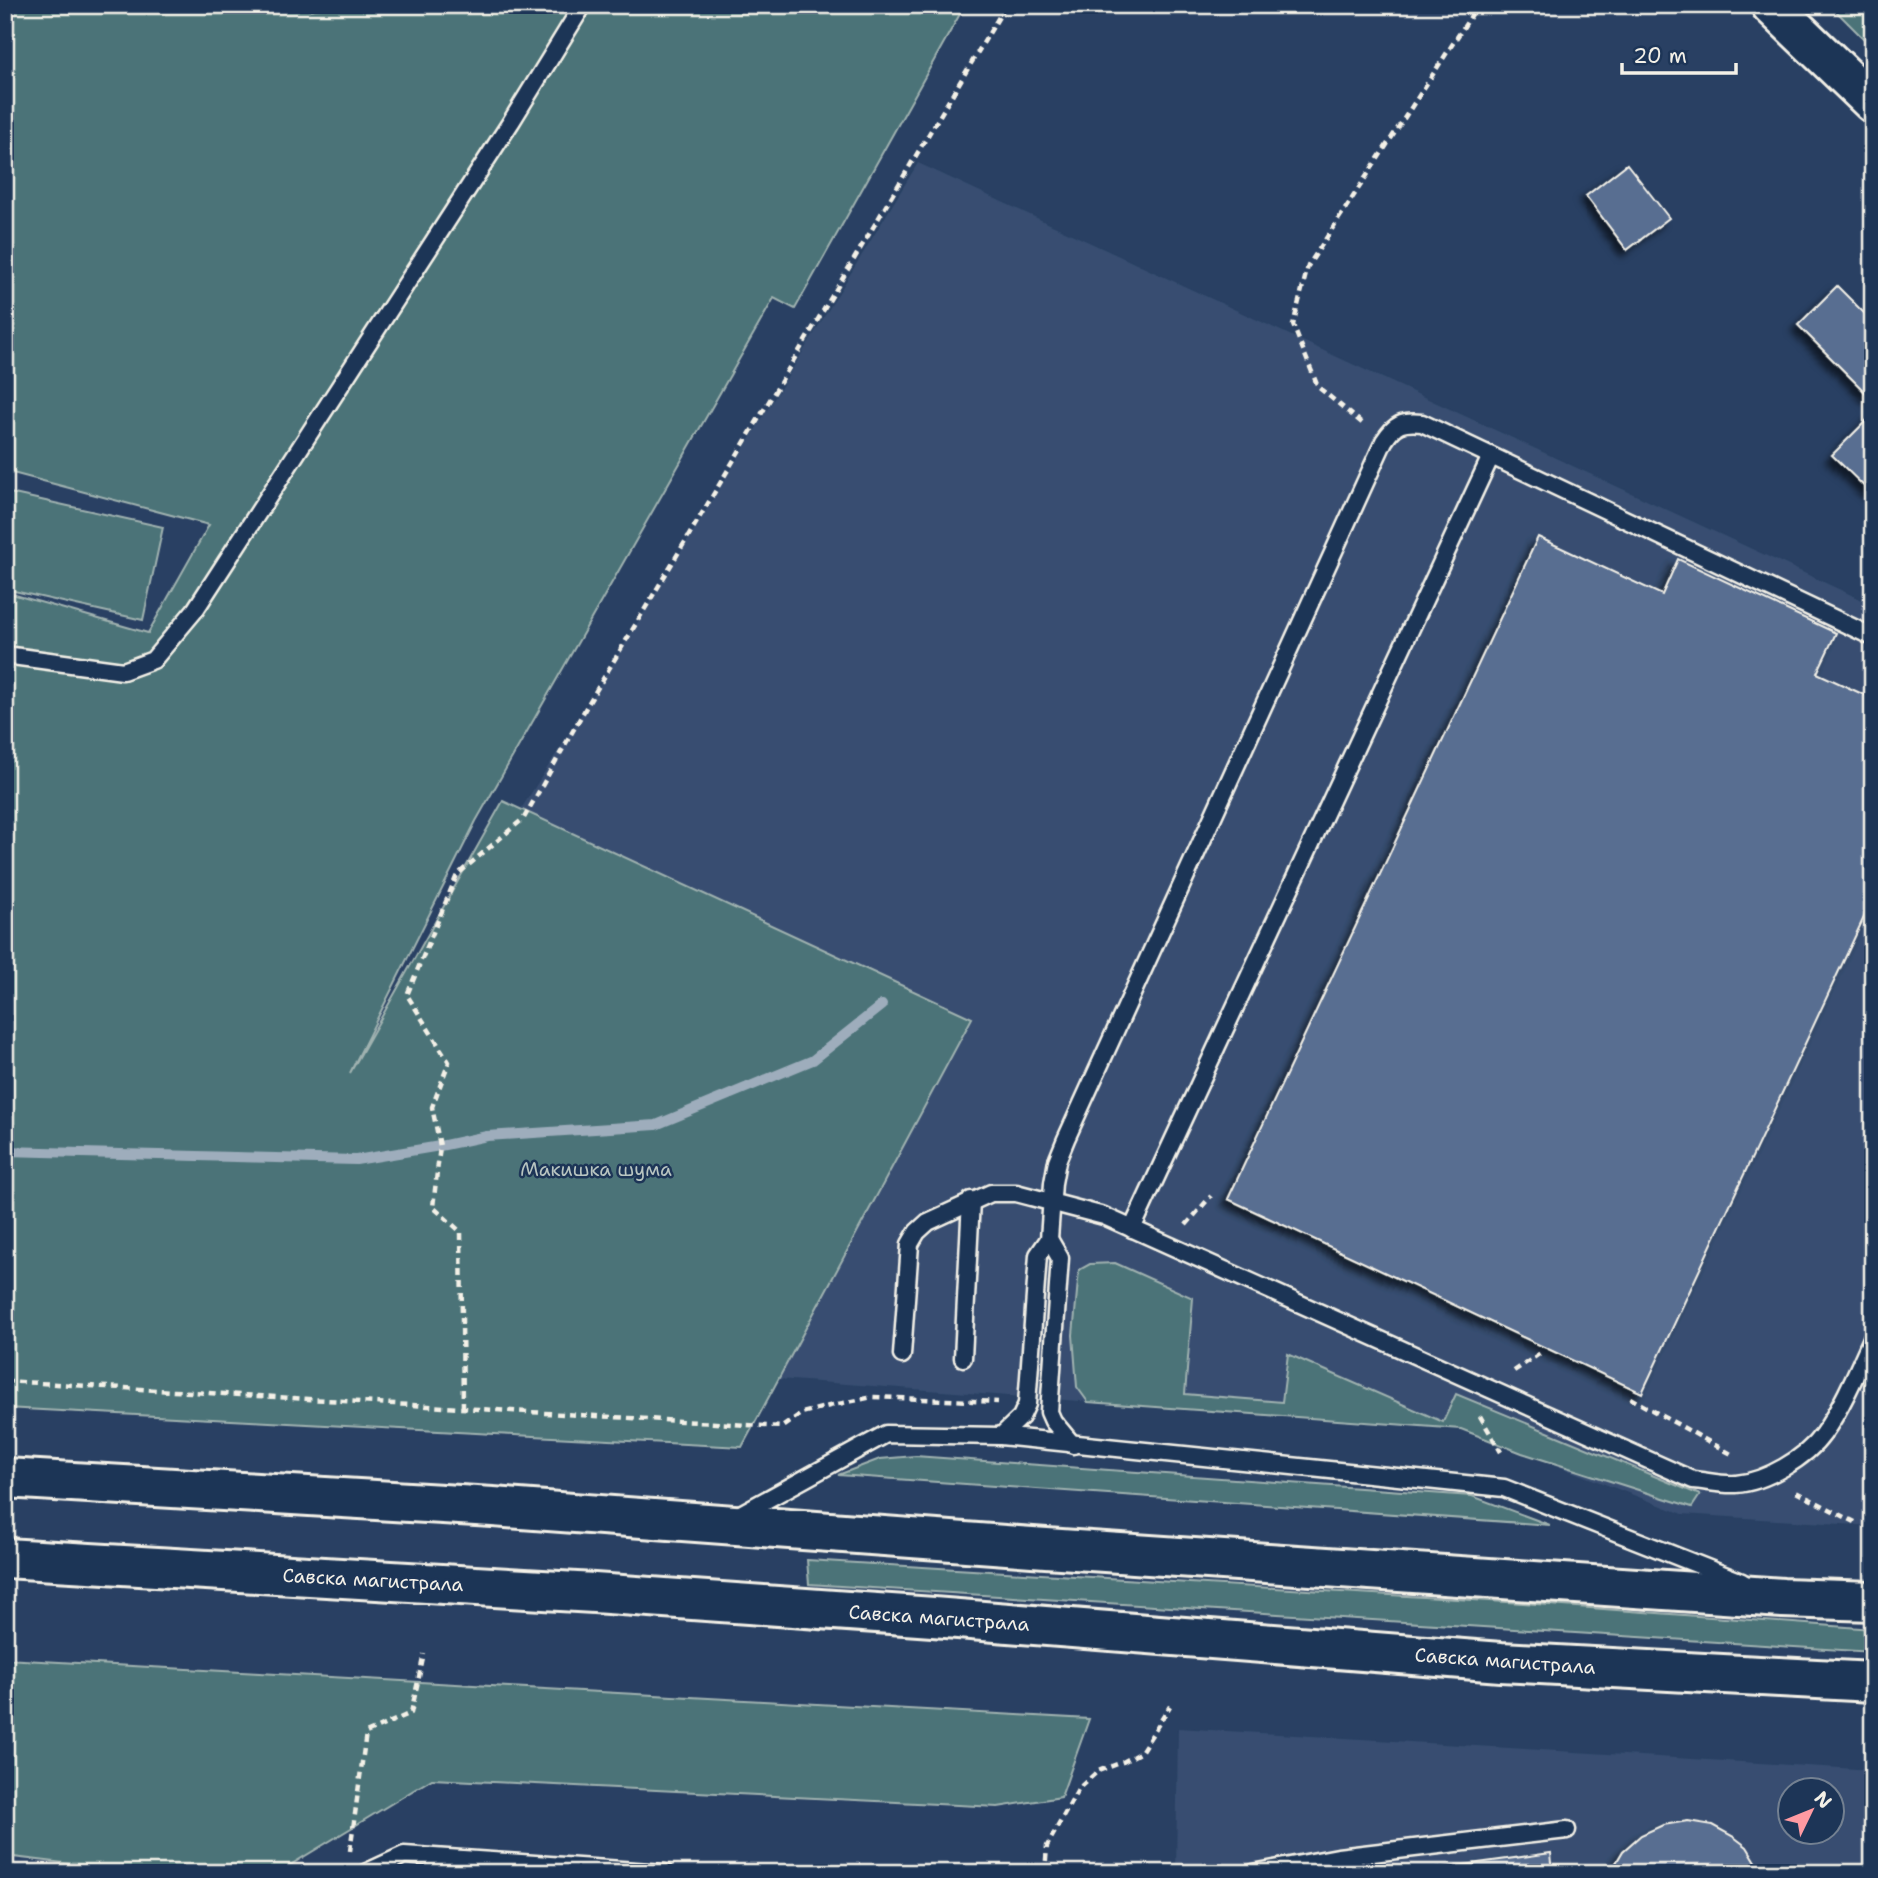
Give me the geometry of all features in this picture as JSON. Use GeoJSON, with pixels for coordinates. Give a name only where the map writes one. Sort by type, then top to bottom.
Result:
{"type":"FeatureCollection","features":[{"type":"Feature","properties":{"kind":"main road"},"geometry":{"type":"LineString","coordinates":[[1771,5],[1873,103]]}},
{"type":"Feature","properties":{"kind":"main road"},"geometry":{"type":"LineString","coordinates":[[5,1478],[440,1503],[1060,1549],[1783,1598],[1873,1601]]}},
{"type":"Feature","properties":{"kind":"main road","name":"Савска магистрала"},"geometry":{"type":"LineString","coordinates":[[5,1558],[608,1594],[1501,1662],[1873,1682]]}},
{"type":"Feature","properties":{"kind":"lane"},"geometry":{"type":"LineString","coordinates":[[5,655],[123,670],[153,660],[195,610],[512,122],[583,5]]}},
{"type":"Feature","properties":{"kind":"lane"},"geometry":{"type":"LineString","coordinates":[[1002,1436],[1021,1417],[1027,1404],[1038,1255],[1049,1239],[1057,1161],[1384,441],[1393,428],[1408,422],[1422,423],[1873,637]]}},
{"type":"Feature","properties":{"kind":"lane"},"geometry":{"type":"LineString","coordinates":[[1132,1229],[1491,456]]}},
{"type":"Feature","properties":{"kind":"lane"},"geometry":{"type":"LineString","coordinates":[[902,1355],[910,1244],[917,1232],[928,1222],[991,1193],[1016,1194],[1104,1216],[1693,1480],[1735,1484],[1770,1476],[1798,1458],[1823,1435],[1852,1383],[1873,1336]]}},
{"type":"Feature","properties":{"kind":"lane"},"geometry":{"type":"LineString","coordinates":[[963,1358],[971,1200]]}},
{"type":"Feature","properties":{"kind":"lane"},"geometry":{"type":"LineString","coordinates":[[1049,1239],[1060,1258],[1049,1412],[1053,1421],[1073,1444]]}},
{"type":"Feature","properties":{"kind":"lane"},"geometry":{"type":"LineString","coordinates":[[725,1523],[886,1434],[1002,1436],[1504,1488],[1783,1598]]}},
{"type":"Feature","properties":{"kind":"lane"},"geometry":{"type":"LineString","coordinates":[[1253,1873],[1338,1857],[1567,1830]]}},
{"type":"Feature","properties":{"kind":"lane"},"geometry":{"type":"LineString","coordinates":[[365,1873],[404,1855],[665,1873]]}},
{"type":"Feature","properties":{"kind":"path"},"geometry":{"type":"LineString","coordinates":[[463,1408],[461,1232],[433,1207],[440,1146],[432,1107],[449,1062],[407,995],[457,875],[524,818],[589,704],[1006,5]]}},
{"type":"Feature","properties":{"kind":"path"},"geometry":{"type":"LineString","coordinates":[[1384,441],[1318,387],[1293,325],[1308,266],[1478,5]]}},
{"type":"Feature","properties":{"kind":"path"},"geometry":{"type":"LineString","coordinates":[[1185,1226],[1211,1196]]}},
{"type":"Feature","properties":{"kind":"path"},"geometry":{"type":"LineString","coordinates":[[1514,1371],[1542,1352]]}},
{"type":"Feature","properties":{"kind":"path"},"geometry":{"type":"LineString","coordinates":[[5,1381],[782,1427],[802,1413],[873,1397],[1000,1402]]}},
{"type":"Feature","properties":{"kind":"path"},"geometry":{"type":"LineString","coordinates":[[1477,1411],[1501,1451]]}},
{"type":"Feature","properties":{"kind":"path"},"geometry":{"type":"LineString","coordinates":[[348,1860],[366,1733],[411,1713],[424,1654]]}},
{"type":"Feature","properties":{"kind":"path"},"geometry":{"type":"LineString","coordinates":[[1045,1873],[1047,1846],[1079,1788],[1098,1771],[1141,1752],[1170,1706]]}},
{"type":"Feature","properties":{"kind":"shaded area"},"geometry":{"type":"Polygon","coordinates":[[[918,163],[1873,605],[1873,1526],[1683,1514],[1461,1429],[778,1379],[972,1018],[521,809],[588,704],[918,163]]]}},
{"type":"Feature","properties":{"kind":"shaded area"},"geometry":{"type":"Polygon","coordinates":[[[1178,1728],[1873,1770],[1873,1873],[1176,1873],[1178,1728]]]}},
{"type":"Feature","properties":{"kind":"green space","name":"Макишка шума"},"geometry":{"type":"Polygon","coordinates":[[[5,5],[304,5],[309,10],[341,5],[965,5],[795,309],[774,298],[476,821],[350,1073],[503,801],[972,1018],[742,1447],[5,1408],[5,592],[148,633],[209,525],[5,471],[5,5]]]}},
{"type":"Feature","properties":{"kind":"green space"},"geometry":{"type":"Polygon","coordinates":[[[1830,5],[1873,5],[1873,48],[1830,5]]]}},
{"type":"Feature","properties":{"kind":"green space"},"geometry":{"type":"Polygon","coordinates":[[[5,492],[163,527],[143,620],[5,589],[5,492]]]}},
{"type":"Feature","properties":{"kind":"green space"},"geometry":{"type":"Polygon","coordinates":[[[1115,1263],[1193,1298],[1185,1394],[1282,1402],[1288,1354],[1443,1422],[1456,1394],[1700,1495],[1692,1507],[1522,1453],[1461,1429],[1088,1402],[1077,1387],[1073,1335],[1079,1270],[1090,1264],[1115,1263]]]}},
{"type":"Feature","properties":{"kind":"green space"},"geometry":{"type":"Polygon","coordinates":[[[915,1456],[1472,1496],[1550,1525],[838,1475],[880,1459],[915,1456]]]}},
{"type":"Feature","properties":{"kind":"green space"},"geometry":{"type":"Polygon","coordinates":[[[807,1560],[1523,1603],[1873,1629],[1873,1652],[809,1584],[807,1560]]]}},
{"type":"Feature","properties":{"kind":"green space"},"geometry":{"type":"Polygon","coordinates":[[[5,1659],[1089,1719],[1061,1797],[998,1807],[432,1779],[277,1873],[147,1873],[5,1856],[5,1659]]]}},
{"type":"Feature","properties":{"kind":"building"},"geometry":{"type":"Polygon","coordinates":[[[1627,164],[1669,218],[1627,250],[1586,196],[1627,164]]]}},
{"type":"Feature","properties":{"kind":"building"},"geometry":{"type":"Polygon","coordinates":[[[1837,286],[1873,322],[1873,400],[1798,325],[1837,286]]]}},
{"type":"Feature","properties":{"kind":"building"},"geometry":{"type":"Polygon","coordinates":[[[1873,414],[1873,495],[1832,455],[1873,414]]]}},
{"type":"Feature","properties":{"kind":"building"},"geometry":{"type":"Polygon","coordinates":[[[1538,537],[1662,595],[1678,559],[1836,633],[1817,673],[1873,699],[1873,898],[1642,1393],[1228,1199],[1538,537]]]}},
{"type":"Feature","properties":{"kind":"building"},"geometry":{"type":"Polygon","coordinates":[[[1688,1821],[1712,1825],[1734,1837],[1747,1847],[1763,1873],[1610,1873],[1623,1851],[1641,1835],[1663,1825],[1688,1821]]]}},
{"type":"Feature","properties":{"kind":"building"},"geometry":{"type":"Polygon","coordinates":[[[1551,1853],[1553,1873],[1406,1873],[1551,1853]]]}},
{"type":"Feature","properties":{"kind":"waterway"},"geometry":{"type":"LineString","coordinates":[[5,1151],[356,1160],[487,1136],[656,1125],[813,1060],[882,1005]]}}]}
